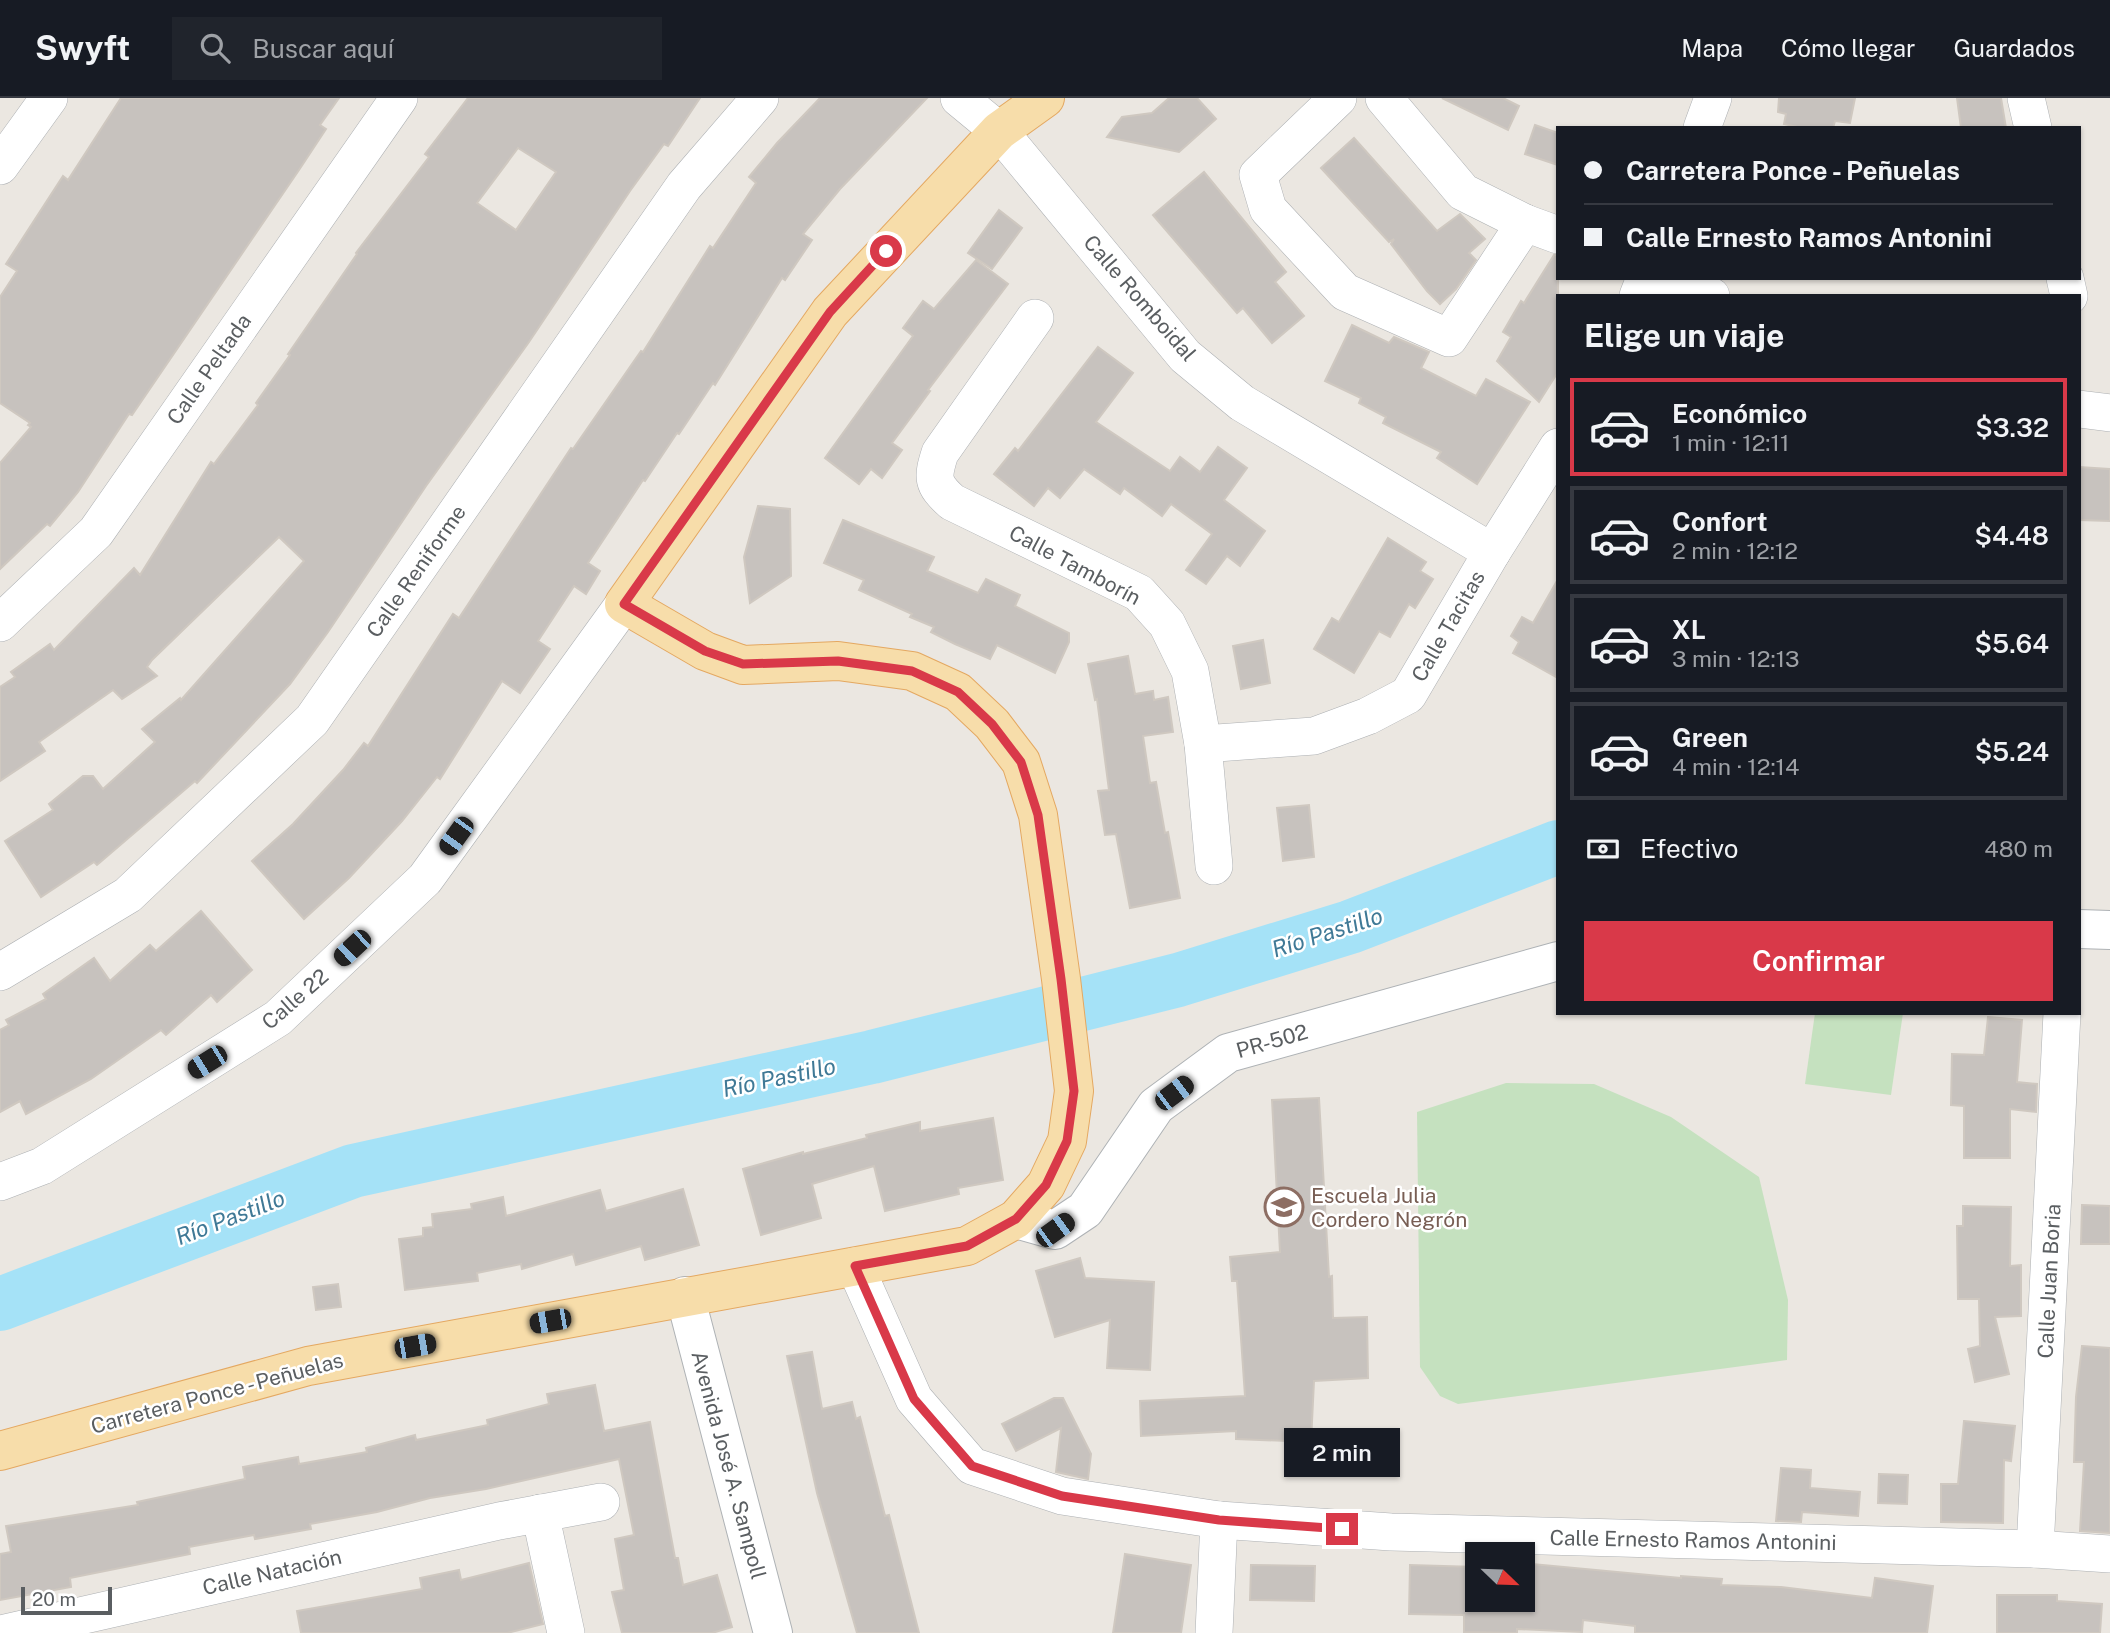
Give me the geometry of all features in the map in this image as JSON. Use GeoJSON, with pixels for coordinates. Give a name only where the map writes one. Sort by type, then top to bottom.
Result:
{"type":"FeatureCollection","features":[{"type":"Feature","properties":{"kind":"main road"},"geometry":{"type":"LineString","coordinates":[[624,604],[830,312],[999,131],[1045,98]]}},
{"type":"Feature","properties":{"kind":"main road","name":"Carretera Ponce - Peñuelas"},"geometry":{"type":"LineString","coordinates":[[0,1451],[307,1366],[967,1246],[1016,1219],[1046,1185],[1067,1141],[1074,1091],[1038,815],[1021,762],[992,724],[958,692],[912,671],[838,661],[743,664],[705,651],[624,604]]}},
{"type":"Feature","properties":{"kind":"street"},"geometry":{"type":"LineString","coordinates":[[0,166],[49,98]]}},
{"type":"Feature","properties":{"kind":"street","name":"Calle Peltada"},"geometry":{"type":"LineString","coordinates":[[0,623],[96,531],[399,98]]}},
{"type":"Feature","properties":{"kind":"street","name":"Calle Reniforme"},"geometry":{"type":"LineString","coordinates":[[0,972],[128,895],[312,720],[684,186],[760,98]]}},
{"type":"Feature","properties":{"kind":"street","name":"Calle Romboidal"},"geometry":{"type":"LineString","coordinates":[[959,98],[999,131],[1185,355],[1242,403],[1492,552]]}},
{"type":"Feature","properties":{"kind":"street"},"geometry":{"type":"LineString","coordinates":[[1338,98],[1258,175],[1268,209],[1345,292],[1449,338],[1541,229],[1463,192],[1384,98]]}},
{"type":"Feature","properties":{"kind":"street"},"geometry":{"type":"LineString","coordinates":[[1703,126],[1713,98]]}},
{"type":"Feature","properties":{"kind":"street"},"geometry":{"type":"LineString","coordinates":[[2026,98],[2032,126]]}},
{"type":"Feature","properties":{"kind":"street"},"geometry":{"type":"LineString","coordinates":[[1672,280],[1706,294]]}},
{"type":"Feature","properties":{"kind":"street","name":"Calle Tamborín"},"geometry":{"type":"LineString","coordinates":[[1035,318],[940,453],[934,472],[937,488],[952,502],[1139,593],[1167,624],[1190,671],[1203,744],[1214,866]]}},
{"type":"Feature","properties":{"kind":"street"},"geometry":{"type":"LineString","coordinates":[[2081,409],[2110,413]]}},
{"type":"Feature","properties":{"kind":"street","name":"Calle Tacitas"},"geometry":{"type":"LineString","coordinates":[[1203,744],[1314,736],[1368,716],[1408,695],[1556,450]]}},
{"type":"Feature","properties":{"kind":"street","name":"Calle 22"},"geometry":{"type":"LineString","coordinates":[[0,1182],[42,1166],[278,1018],[425,879],[624,604]]}},
{"type":"Feature","properties":{"kind":"street"},"geometry":{"type":"LineString","coordinates":[[2081,929],[2110,930]]}},
{"type":"Feature","properties":{"kind":"street","name":"PR-502"},"geometry":{"type":"LineString","coordinates":[[1016,1219],[1055,1230],[1085,1210],[1156,1106],[1228,1053],[1556,962]]}},
{"type":"Feature","properties":{"kind":"street","name":"Calle Juan Boria"},"geometry":{"type":"LineString","coordinates":[[2035,1549],[2062,1015]]}},
{"type":"Feature","properties":{"kind":"street","name":"Calle Ernesto Ramos Antonini"},"geometry":{"type":"LineString","coordinates":[[855,1266],[914,1399],[972,1466],[1062,1496],[1219,1520],[1391,1532],[2035,1549],[2110,1554]]}},
{"type":"Feature","properties":{"kind":"street","name":"Avenida José A. Sampoll"},"geometry":{"type":"LineString","coordinates":[[685,1296],[773,1633]]}},
{"type":"Feature","properties":{"kind":"street","name":"Calle Natación"},"geometry":{"type":"LineString","coordinates":[[5,1633],[540,1513],[601,1502]]}},
{"type":"Feature","properties":{"kind":"street"},"geometry":{"type":"LineString","coordinates":[[540,1513],[566,1633]]}},
{"type":"Feature","properties":{"kind":"street"},"geometry":{"type":"LineString","coordinates":[[1214,1633],[1219,1520]]}},
{"type":"Feature","properties":{"kind":"green space"},"geometry":{"type":"Polygon","coordinates":[[[1815,1015],[1903,1015],[1891,1095],[1805,1084],[1815,1015]]]}},
{"type":"Feature","properties":{"kind":"green space"},"geometry":{"type":"Polygon","coordinates":[[[1506,1083],[1594,1084],[1671,1117],[1759,1177],[1788,1300],[1787,1360],[1458,1404],[1440,1396],[1420,1367],[1417,1112],[1506,1083]]]}},
{"type":"Feature","properties":{"kind":"building"},"geometry":{"type":"Polygon","coordinates":[[[121,98],[339,98],[320,125],[326,129],[299,170],[78,492],[50,526],[47,524],[0,569],[0,463],[31,427],[28,425],[30,423],[0,403],[0,297],[17,271],[6,264],[63,176],[68,180],[121,98]]]}},
{"type":"Feature","properties":{"kind":"building"},"geometry":{"type":"Polygon","coordinates":[[[468,98],[700,98],[668,146],[664,144],[630,191],[529,342],[290,684],[197,783],[195,781],[97,865],[94,862],[41,897],[5,841],[53,810],[49,804],[83,776],[93,776],[103,789],[155,742],[142,729],[180,698],[181,700],[304,561],[279,537],[152,660],[147,667],[157,676],[122,699],[113,690],[39,742],[45,751],[0,781],[0,687],[15,677],[11,672],[50,644],[54,650],[134,568],[140,575],[211,462],[214,464],[258,405],[256,403],[356,253],[429,157],[425,154],[468,98]],[[518,148],[477,203],[516,230],[556,172],[518,148]]]}},
{"type":"Feature","properties":{"kind":"building"},"geometry":{"type":"Polygon","coordinates":[[[820,98],[927,98],[840,189],[803,234],[812,240],[785,280],[782,278],[715,385],[713,383],[679,434],[677,433],[645,481],[643,480],[588,563],[600,571],[586,594],[574,586],[538,641],[550,649],[520,693],[502,681],[440,779],[437,777],[402,821],[349,878],[304,919],[252,861],[293,824],[364,743],[368,746],[453,614],[459,618],[571,448],[573,449],[641,351],[643,352],[710,246],[713,248],[756,183],[749,177],[820,98]]]}},
{"type":"Feature","properties":{"kind":"building"},"geometry":{"type":"Polygon","coordinates":[[[1169,98],[1197,98],[1216,119],[1179,152],[1107,137],[1122,117],[1152,113],[1169,98]]]}},
{"type":"Feature","properties":{"kind":"building"},"geometry":{"type":"Polygon","coordinates":[[[1442,98],[1503,98],[1519,106],[1508,130],[1442,98]]]}},
{"type":"Feature","properties":{"kind":"building"},"geometry":{"type":"Polygon","coordinates":[[[1779,98],[1855,98],[1850,123],[1835,121],[1834,126],[1784,124],[1786,114],[1778,112],[1779,98]]]}},
{"type":"Feature","properties":{"kind":"building"},"geometry":{"type":"Polygon","coordinates":[[[1957,98],[2001,98],[2006,126],[1961,126],[1957,98]]]}},
{"type":"Feature","properties":{"kind":"building"},"geometry":{"type":"Polygon","coordinates":[[[1535,125],[1556,132],[1556,164],[1525,154],[1535,125]]]}},
{"type":"Feature","properties":{"kind":"building"},"geometry":{"type":"Polygon","coordinates":[[[1354,138],[1437,231],[1460,214],[1485,239],[1469,253],[1476,260],[1456,289],[1440,304],[1391,244],[1394,239],[1389,242],[1321,168],[1354,138]]]}},
{"type":"Feature","properties":{"kind":"building"},"geometry":{"type":"Polygon","coordinates":[[[1204,172],[1286,272],[1275,282],[1304,316],[1272,343],[1243,308],[1237,313],[1153,215],[1204,172]]]}},
{"type":"Feature","properties":{"kind":"building"},"geometry":{"type":"Polygon","coordinates":[[[999,210],[1022,228],[992,269],[968,253],[999,210]]]}},
{"type":"Feature","properties":{"kind":"building"},"geometry":{"type":"Polygon","coordinates":[[[1556,255],[1556,375],[1539,402],[1497,361],[1511,337],[1503,332],[1521,301],[1524,303],[1556,255]]]}},
{"type":"Feature","properties":{"kind":"building"},"geometry":{"type":"Polygon","coordinates":[[[976,260],[1008,284],[928,390],[930,391],[892,443],[902,450],[882,478],[871,469],[859,484],[825,458],[913,336],[903,328],[923,301],[934,309],[976,260]]]}},
{"type":"Feature","properties":{"kind":"building"},"geometry":{"type":"Polygon","coordinates":[[[1352,325],[1389,343],[1394,337],[1429,352],[1421,368],[1476,396],[1486,379],[1530,402],[1477,484],[1437,458],[1441,452],[1383,423],[1386,417],[1359,403],[1361,398],[1325,381],[1352,325]]]}},
{"type":"Feature","properties":{"kind":"building"},"geometry":{"type":"Polygon","coordinates":[[[1098,347],[1133,373],[1096,422],[1170,471],[1180,457],[1200,472],[1218,447],[1247,468],[1224,500],[1265,531],[1240,566],[1227,556],[1206,584],[1186,570],[1212,534],[1171,504],[1162,516],[1124,488],[1120,494],[1084,469],[1060,498],[1048,488],[1034,506],[994,474],[1015,448],[1018,451],[1098,347]]]}},
{"type":"Feature","properties":{"kind":"building"},"geometry":{"type":"Polygon","coordinates":[[[2081,467],[2110,469],[2110,521],[2081,520],[2081,467]]]}},
{"type":"Feature","properties":{"kind":"building"},"geometry":{"type":"Polygon","coordinates":[[[758,506],[790,509],[791,576],[750,603],[744,557],[758,506]]]}},
{"type":"Feature","properties":{"kind":"building"},"geometry":{"type":"Polygon","coordinates":[[[843,520],[934,557],[927,571],[978,593],[986,579],[1020,595],[1015,606],[1069,633],[1069,642],[1055,673],[997,645],[990,659],[931,632],[934,627],[910,617],[912,614],[859,590],[864,580],[824,563],[843,520]]]}},
{"type":"Feature","properties":{"kind":"building"},"geometry":{"type":"Polygon","coordinates":[[[1388,538],[1426,562],[1420,571],[1433,579],[1415,608],[1409,604],[1390,637],[1379,631],[1354,673],[1314,649],[1332,618],[1339,622],[1388,538]]]}},
{"type":"Feature","properties":{"kind":"building"},"geometry":{"type":"Polygon","coordinates":[[[1556,583],[1556,677],[1513,653],[1519,642],[1511,636],[1522,617],[1533,623],[1556,583]]]}},
{"type":"Feature","properties":{"kind":"building"},"geometry":{"type":"Polygon","coordinates":[[[1263,640],[1270,683],[1241,689],[1233,646],[1263,640]]]}},
{"type":"Feature","properties":{"kind":"building"},"geometry":{"type":"Polygon","coordinates":[[[1128,656],[1135,694],[1153,691],[1154,700],[1168,697],[1173,732],[1143,736],[1150,783],[1156,782],[1180,898],[1130,908],[1116,834],[1105,835],[1098,791],[1109,790],[1097,699],[1095,700],[1088,664],[1128,656]]]}},
{"type":"Feature","properties":{"kind":"building"},"geometry":{"type":"Polygon","coordinates":[[[1309,805],[1314,857],[1283,861],[1277,808],[1309,805]]]}},
{"type":"Feature","properties":{"kind":"building"},"geometry":{"type":"Polygon","coordinates":[[[201,911],[252,970],[217,1002],[211,995],[166,1035],[161,1030],[91,1079],[26,1114],[20,1101],[0,1112],[0,1030],[9,1025],[6,1020],[46,999],[43,994],[94,958],[110,981],[150,945],[156,951],[201,911]]]}},
{"type":"Feature","properties":{"kind":"building"},"geometry":{"type":"Polygon","coordinates":[[[1988,1017],[2022,1020],[2017,1082],[2037,1084],[2036,1112],[2010,1109],[2010,1158],[1964,1158],[1964,1106],[1951,1105],[1952,1054],[1984,1055],[1988,1017]]]}},
{"type":"Feature","properties":{"kind":"building"},"geometry":{"type":"Polygon","coordinates":[[[1319,1098],[1333,1318],[1367,1317],[1368,1378],[1314,1381],[1311,1442],[1236,1439],[1236,1431],[1141,1436],[1140,1401],[1245,1396],[1237,1281],[1232,1281],[1230,1257],[1280,1252],[1272,1100],[1319,1098]]]}},
{"type":"Feature","properties":{"kind":"building"},"geometry":{"type":"Polygon","coordinates":[[[993,1118],[1003,1180],[958,1188],[959,1194],[885,1211],[874,1166],[812,1184],[821,1218],[761,1235],[743,1169],[920,1122],[920,1131],[993,1118]]]}},
{"type":"Feature","properties":{"kind":"building"},"geometry":{"type":"Polygon","coordinates":[[[683,1189],[699,1245],[645,1260],[641,1246],[576,1265],[573,1254],[522,1269],[521,1264],[477,1273],[478,1281],[405,1290],[399,1239],[423,1236],[423,1228],[433,1227],[432,1214],[472,1209],[471,1204],[503,1197],[506,1216],[600,1190],[606,1211],[683,1189]]]}},
{"type":"Feature","properties":{"kind":"building"},"geometry":{"type":"Polygon","coordinates":[[[2082,1205],[2110,1206],[2110,1244],[2081,1244],[2082,1205]]]}},
{"type":"Feature","properties":{"kind":"building"},"geometry":{"type":"Polygon","coordinates":[[[1963,1206],[2011,1207],[2010,1266],[2021,1265],[2021,1316],[1995,1317],[2009,1374],[1975,1382],[1968,1349],[1980,1346],[1979,1299],[1958,1299],[1957,1226],[1963,1226],[1963,1206]]]}},
{"type":"Feature","properties":{"kind":"building"},"geometry":{"type":"Polygon","coordinates":[[[1080,1258],[1085,1278],[1154,1282],[1150,1370],[1107,1368],[1110,1320],[1055,1337],[1036,1271],[1080,1258]]]}},
{"type":"Feature","properties":{"kind":"building"},"geometry":{"type":"Polygon","coordinates":[[[338,1284],[341,1307],[316,1310],[313,1287],[338,1284]]]}},
{"type":"Feature","properties":{"kind":"building"},"geometry":{"type":"Polygon","coordinates":[[[2082,1346],[2110,1348],[2110,1533],[2080,1531],[2084,1462],[2074,1462],[2076,1397],[2082,1346]]]}},
{"type":"Feature","properties":{"kind":"building"},"geometry":{"type":"Polygon","coordinates":[[[812,1352],[822,1409],[852,1402],[856,1419],[860,1417],[885,1516],[889,1515],[919,1633],[857,1633],[817,1493],[787,1356],[812,1352]]]}},
{"type":"Feature","properties":{"kind":"building"},"geometry":{"type":"Polygon","coordinates":[[[595,1385],[604,1431],[650,1422],[675,1558],[678,1558],[683,1585],[717,1575],[732,1627],[712,1633],[622,1633],[612,1592],[624,1590],[615,1539],[634,1535],[619,1459],[310,1524],[311,1529],[255,1539],[254,1535],[189,1547],[190,1554],[70,1578],[71,1587],[0,1600],[0,1554],[11,1552],[6,1526],[138,1505],[137,1502],[245,1479],[243,1467],[298,1457],[299,1464],[367,1452],[366,1448],[415,1435],[416,1440],[488,1425],[487,1420],[549,1404],[547,1394],[595,1385]]]}},
{"type":"Feature","properties":{"kind":"building"},"geometry":{"type":"Polygon","coordinates":[[[1054,1398],[1063,1398],[1091,1454],[1088,1479],[1056,1472],[1061,1428],[1016,1451],[1002,1424],[1054,1398]]]}},
{"type":"Feature","properties":{"kind":"building"},"geometry":{"type":"Polygon","coordinates":[[[1964,1421],[2015,1426],[2011,1461],[2004,1460],[2003,1523],[1941,1522],[1941,1484],[1958,1484],[1964,1421]]]}},
{"type":"Feature","properties":{"kind":"building"},"geometry":{"type":"Polygon","coordinates":[[[1781,1468],[1811,1470],[1810,1488],[1860,1492],[1858,1516],[1802,1512],[1801,1522],[1776,1521],[1781,1468]]]}},
{"type":"Feature","properties":{"kind":"building"},"geometry":{"type":"Polygon","coordinates":[[[1879,1474],[1908,1475],[1907,1504],[1878,1503],[1879,1474]]]}},
{"type":"Feature","properties":{"kind":"building"},"geometry":{"type":"Polygon","coordinates":[[[1125,1554],[1191,1565],[1181,1633],[1113,1633],[1125,1554]]]}},
{"type":"Feature","properties":{"kind":"building"},"geometry":{"type":"Polygon","coordinates":[[[529,1563],[543,1624],[507,1633],[301,1633],[297,1611],[422,1589],[420,1578],[459,1570],[461,1580],[529,1563]]]}},
{"type":"Feature","properties":{"kind":"building"},"geometry":{"type":"Polygon","coordinates":[[[1535,1564],[1681,1578],[1722,1579],[1721,1585],[1781,1587],[1872,1598],[1875,1578],[1933,1586],[1927,1633],[1635,1633],[1635,1626],[1583,1620],[1582,1632],[1517,1629],[1517,1633],[1464,1632],[1464,1615],[1409,1614],[1410,1565],[1465,1567],[1465,1612],[1535,1612],[1535,1564]]]}},
{"type":"Feature","properties":{"kind":"building"},"geometry":{"type":"Polygon","coordinates":[[[1251,1565],[1315,1566],[1314,1601],[1250,1600],[1251,1565]]]}},
{"type":"Feature","properties":{"kind":"building"},"geometry":{"type":"Polygon","coordinates":[[[1997,1595],[2057,1595],[2057,1601],[2102,1604],[2100,1633],[1997,1633],[1997,1595]]]}},
{"type":"Feature","properties":{"kind":"waterway","name":"Río Pastillo"},"geometry":{"type":"LineString","coordinates":[[0,1304],[353,1171],[872,1057],[1178,980],[1350,927],[1556,848]]}},
{"type":"Feature","properties":{"kind":"place","name":"Escuela Julia Cordero Negrón"},"geometry":{"type":"Point","coordinates":[1284,1207]}},
{"type":"Feature","properties":{"kind":"route"},"geometry":{"type":"LineString","coordinates":[[886,251],[830,312],[624,604],[705,651],[743,664],[838,661],[912,671],[958,692],[992,724],[1021,762],[1038,815],[1061,979],[1074,1091],[1067,1141],[1046,1185],[1016,1219],[967,1246],[855,1266],[914,1399],[972,1466],[1062,1496],[1219,1520],[1342,1529]]}}]}
